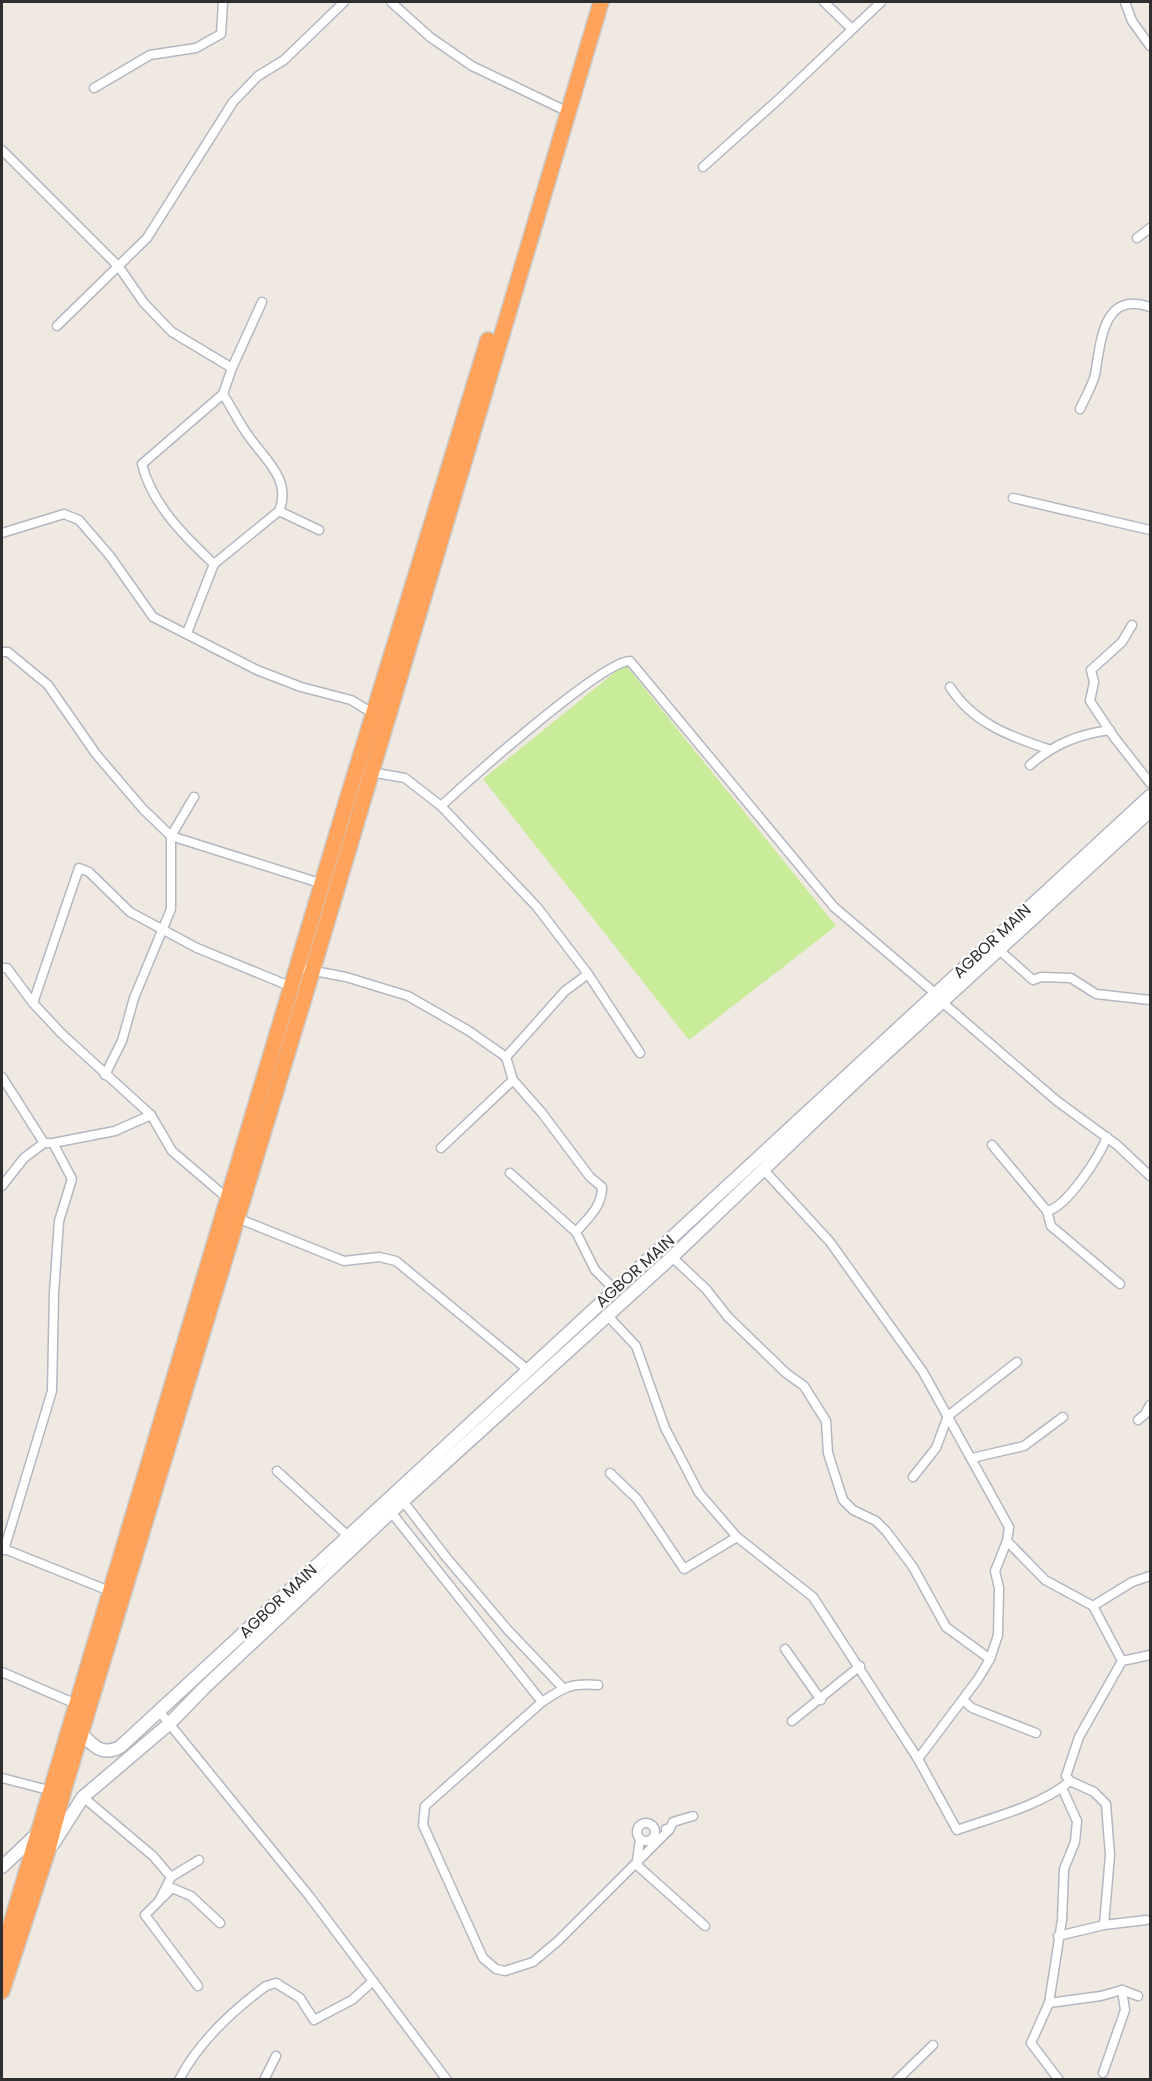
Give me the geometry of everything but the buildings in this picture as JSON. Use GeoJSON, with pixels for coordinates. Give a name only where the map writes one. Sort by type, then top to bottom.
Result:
{"type":"FeatureCollection","features":[{"type":"Feature","properties":{"kind":"highway"},"geometry":{"type":"LineString","coordinates":[[2,1954],[76,1704],[112,1592],[227,1198],[292,987],[305,970],[323,884],[560,108],[590,2]]}},
{"type":"Feature","properties":{"kind":"highway"},"geometry":{"type":"LineString","coordinates":[[2,1991],[47,1853],[64,1789],[237,1218],[305,970],[370,772],[601,2]]}},
{"type":"Feature","properties":{"kind":"main road","name":"AGBOR MAIN"},"geometry":{"type":"LineString","coordinates":[[47,1853],[83,1797],[170,1724],[205,1687],[391,1512],[606,1314],[672,1257],[1150,796]]}},
{"type":"Feature","properties":{"kind":"main road","name":"AGBOR MAIN"},"geometry":{"type":"LineString","coordinates":[[82,1734],[100,1750],[108,1752],[120,1747],[614,1289],[939,998],[999,950],[1150,811]]}},
{"type":"Feature","properties":{"kind":"main road"},"geometry":{"type":"LineString","coordinates":[[2,1867],[40,1831]]}},
{"type":"Feature","properties":{"kind":"street"},"geometry":{"type":"LineString","coordinates":[[94,88],[150,55],[196,48],[221,34],[223,2]]}},
{"type":"Feature","properties":{"kind":"street"},"geometry":{"type":"LineString","coordinates":[[57,326],[147,238],[233,102],[258,76],[284,60],[344,2]]}},
{"type":"Feature","properties":{"kind":"street"},"geometry":{"type":"LineString","coordinates":[[391,2],[430,37],[472,66],[560,108]]}},
{"type":"Feature","properties":{"kind":"street"},"geometry":{"type":"LineString","coordinates":[[824,2],[852,29]]}},
{"type":"Feature","properties":{"kind":"street"},"geometry":{"type":"LineString","coordinates":[[703,167],[881,2]]}},
{"type":"Feature","properties":{"kind":"street"},"geometry":{"type":"LineString","coordinates":[[1125,2],[1132,21],[1150,46]]}},
{"type":"Feature","properties":{"kind":"street"},"geometry":{"type":"LineString","coordinates":[[2,150],[119,267],[144,303],[172,332],[232,368]]}},
{"type":"Feature","properties":{"kind":"street"},"geometry":{"type":"LineString","coordinates":[[1137,238],[1150,228]]}},
{"type":"Feature","properties":{"kind":"street"},"geometry":{"type":"LineString","coordinates":[[214,564],[158,501],[142,464],[223,394],[232,368],[262,302]]}},
{"type":"Feature","properties":{"kind":"street"},"geometry":{"type":"LineString","coordinates":[[1080,409],[1094,376],[1100,337],[1114,312],[1121,306],[1133,303],[1150,307]]}},
{"type":"Feature","properties":{"kind":"street"},"geometry":{"type":"LineString","coordinates":[[187,633],[214,564],[279,512],[283,502],[276,468],[249,438],[223,394]]}},
{"type":"Feature","properties":{"kind":"street"},"geometry":{"type":"LineString","coordinates":[[1013,498],[1150,530]]}},
{"type":"Feature","properties":{"kind":"street"},"geometry":{"type":"LineString","coordinates":[[279,512],[319,530]]}},
{"type":"Feature","properties":{"kind":"street"},"geometry":{"type":"LineString","coordinates":[[2,533],[64,514],[79,519],[110,556],[153,617],[257,670],[301,687],[351,700],[374,714]]}},
{"type":"Feature","properties":{"kind":"street"},"geometry":{"type":"LineString","coordinates":[[1132,625],[1122,642],[1091,670],[1094,682],[1090,701],[1150,783]]}},
{"type":"Feature","properties":{"kind":"street"},"geometry":{"type":"LineString","coordinates":[[2,652],[8,652],[48,685],[96,753],[143,808],[171,836],[323,884]]}},
{"type":"Feature","properties":{"kind":"street"},"geometry":{"type":"LineString","coordinates":[[441,806],[490,761],[552,711],[604,673],[624,661],[630,661],[834,907],[1057,1101],[1107,1137],[1150,1176]]}},
{"type":"Feature","properties":{"kind":"street"},"geometry":{"type":"LineString","coordinates":[[950,687],[969,711],[983,722],[1008,735],[1048,749]]}},
{"type":"Feature","properties":{"kind":"street"},"geometry":{"type":"LineString","coordinates":[[1030,765],[1048,749],[1087,733],[1110,730]]}},
{"type":"Feature","properties":{"kind":"street"},"geometry":{"type":"LineString","coordinates":[[370,772],[405,778],[441,806],[537,907],[588,974],[640,1053]]}},
{"type":"Feature","properties":{"kind":"street"},"geometry":{"type":"LineString","coordinates":[[105,1074],[122,1041],[134,998],[171,909],[171,836],[194,797]]}},
{"type":"Feature","properties":{"kind":"street"},"geometry":{"type":"LineString","coordinates":[[33,1003],[79,868],[89,872],[130,912],[197,948],[292,987]]}},
{"type":"Feature","properties":{"kind":"street"},"geometry":{"type":"LineString","coordinates":[[999,950],[1034,980],[1041,976],[1071,978],[1096,994],[1150,1000]]}},
{"type":"Feature","properties":{"kind":"street"},"geometry":{"type":"LineString","coordinates":[[2,968],[7,968],[33,1003],[105,1074],[151,1115],[172,1151],[227,1198]]}},
{"type":"Feature","properties":{"kind":"street"},"geometry":{"type":"LineString","coordinates":[[305,970],[346,977],[408,996],[469,1030],[506,1057],[513,1080],[542,1113],[590,1177],[602,1187],[602,1199],[576,1232]]}},
{"type":"Feature","properties":{"kind":"street"},"geometry":{"type":"LineString","coordinates":[[506,1057],[565,991],[588,974]]}},
{"type":"Feature","properties":{"kind":"street"},"geometry":{"type":"LineString","coordinates":[[2,1077],[72,1179],[59,1221],[54,1293],[52,1391],[3,1549],[112,1592]]}},
{"type":"Feature","properties":{"kind":"street"},"geometry":{"type":"LineString","coordinates":[[441,1148],[513,1080]]}},
{"type":"Feature","properties":{"kind":"street"},"geometry":{"type":"LineString","coordinates":[[2,1186],[24,1158],[49,1143],[115,1131],[151,1115]]}},
{"type":"Feature","properties":{"kind":"street"},"geometry":{"type":"LineString","coordinates":[[1047,1211],[1063,1204],[1098,1158],[1107,1137]]}},
{"type":"Feature","properties":{"kind":"street"},"geometry":{"type":"LineString","coordinates":[[992,1145],[1047,1211],[1051,1226],[1120,1284]]}},
{"type":"Feature","properties":{"kind":"street"},"geometry":{"type":"LineString","coordinates":[[764,1170],[830,1242],[923,1372],[1009,1527],[1007,1541],[995,1571],[999,1588],[998,1635],[990,1659],[963,1700],[918,1759]]}},
{"type":"Feature","properties":{"kind":"street"},"geometry":{"type":"LineString","coordinates":[[510,1173],[576,1232],[595,1270],[614,1289]]}},
{"type":"Feature","properties":{"kind":"street"},"geometry":{"type":"LineString","coordinates":[[237,1218],[344,1261],[379,1257],[396,1261],[528,1370]]}},
{"type":"Feature","properties":{"kind":"street"},"geometry":{"type":"LineString","coordinates":[[672,1257],[706,1289],[728,1317],[786,1373],[804,1386],[826,1421],[828,1453],[843,1500],[852,1510],[876,1521],[886,1531],[913,1567],[946,1627],[990,1659]]}},
{"type":"Feature","properties":{"kind":"street"},"geometry":{"type":"LineString","coordinates":[[606,1314],[636,1346],[665,1428],[699,1493],[737,1538],[813,1597],[860,1666],[871,1689],[918,1759],[957,1830],[1020,1808],[1062,1788],[1070,1781]]}},
{"type":"Feature","properties":{"kind":"street"},"geometry":{"type":"LineString","coordinates":[[913,1477],[936,1449],[948,1416],[1017,1362]]}},
{"type":"Feature","properties":{"kind":"street"},"geometry":{"type":"LineString","coordinates":[[1138,1420],[1146,1414],[1150,1405]]}},
{"type":"Feature","properties":{"kind":"street"},"geometry":{"type":"LineString","coordinates":[[972,1458],[1024,1446],[1063,1417]]}},
{"type":"Feature","properties":{"kind":"street"},"geometry":{"type":"LineString","coordinates":[[277,1471],[348,1536]]}},
{"type":"Feature","properties":{"kind":"street"},"geometry":{"type":"LineString","coordinates":[[610,1473],[636,1499],[684,1569],[737,1538]]}},
{"type":"Feature","properties":{"kind":"street"},"geometry":{"type":"LineString","coordinates":[[403,1501],[416,1520],[507,1629],[563,1688]]}},
{"type":"Feature","properties":{"kind":"street"},"geometry":{"type":"LineString","coordinates":[[391,1512],[542,1702]]}},
{"type":"Feature","properties":{"kind":"street"},"geometry":{"type":"LineString","coordinates":[[1007,1541],[1045,1580],[1094,1606],[1122,1661]]}},
{"type":"Feature","properties":{"kind":"street"},"geometry":{"type":"LineString","coordinates":[[1094,1606],[1132,1582],[1150,1576]]}},
{"type":"Feature","properties":{"kind":"street"},"geometry":{"type":"LineString","coordinates":[[785,1649],[821,1700]]}},
{"type":"Feature","properties":{"kind":"street"},"geometry":{"type":"LineString","coordinates":[[1104,1924],[1110,1855],[1106,1804],[1094,1792],[1070,1781],[1066,1776],[1079,1737],[1122,1661],[1150,1655]]}},
{"type":"Feature","properties":{"kind":"street"},"geometry":{"type":"LineString","coordinates":[[792,1721],[821,1700],[860,1666]]}},
{"type":"Feature","properties":{"kind":"street"},"geometry":{"type":"LineString","coordinates":[[2,1672],[76,1704]]}},
{"type":"Feature","properties":{"kind":"street"},"geometry":{"type":"LineString","coordinates":[[598,1685],[576,1683],[563,1688],[542,1702],[429,1800],[422,1817],[423,1825],[483,1958],[496,1969],[504,1971],[533,1962],[558,1941],[669,1830],[673,1822],[693,1816]]}},
{"type":"Feature","properties":{"kind":"street"},"geometry":{"type":"LineString","coordinates":[[963,1700],[972,1708],[1036,1733]]}},
{"type":"Feature","properties":{"kind":"street"},"geometry":{"type":"LineString","coordinates":[[159,1711],[251,1822],[373,1980],[404,2026],[447,2079]]}},
{"type":"Feature","properties":{"kind":"street"},"geometry":{"type":"LineString","coordinates":[[2,1779],[52,1791]]}},
{"type":"Feature","properties":{"kind":"street"},"geometry":{"type":"LineString","coordinates":[[1059,2079],[1031,2043],[1050,2003],[1062,1920],[1064,1869],[1075,1842],[1077,1821],[1062,1788]]}},
{"type":"Feature","properties":{"kind":"street"},"geometry":{"type":"LineString","coordinates":[[83,1797],[153,1856],[171,1877]]}},
{"type":"Feature","properties":{"kind":"street"},"geometry":{"type":"LineString","coordinates":[[654,1827],[656,1833],[652,1839],[646,1842],[640,1839],[637,1834],[640,1826],[648,1823],[654,1827],[669,1830]]}},
{"type":"Feature","properties":{"kind":"street"},"geometry":{"type":"LineString","coordinates":[[640,1839],[637,1861],[639,1867],[705,1926]]}},
{"type":"Feature","properties":{"kind":"street"},"geometry":{"type":"LineString","coordinates":[[159,1901],[171,1877],[199,1860]]}},
{"type":"Feature","properties":{"kind":"street"},"geometry":{"type":"LineString","coordinates":[[198,1986],[145,1915],[172,1888],[191,1896],[220,1923]]}},
{"type":"Feature","properties":{"kind":"street"},"geometry":{"type":"LineString","coordinates":[[1058,1936],[1104,1924],[1146,1920]]}},
{"type":"Feature","properties":{"kind":"street"},"geometry":{"type":"LineString","coordinates":[[179,2079],[191,2056],[219,2025],[266,1986],[276,1983],[300,1998],[314,2020],[352,2000],[373,1980]]}},
{"type":"Feature","properties":{"kind":"street"},"geometry":{"type":"LineString","coordinates":[[1050,2003],[1101,1996],[1122,1990],[1138,1996]]}},
{"type":"Feature","properties":{"kind":"street"},"geometry":{"type":"LineString","coordinates":[[1103,2073],[1125,2010],[1122,1990]]}},
{"type":"Feature","properties":{"kind":"street"},"geometry":{"type":"LineString","coordinates":[[897,2079],[933,2045]]}},
{"type":"Feature","properties":{"kind":"street"},"geometry":{"type":"LineString","coordinates":[[264,2079],[276,2056]]}},
{"type":"Feature","properties":{"kind":"green space"},"geometry":{"type":"Polygon","coordinates":[[[625,664],[836,926],[689,1040],[483,779],[625,664]]]}}]}
